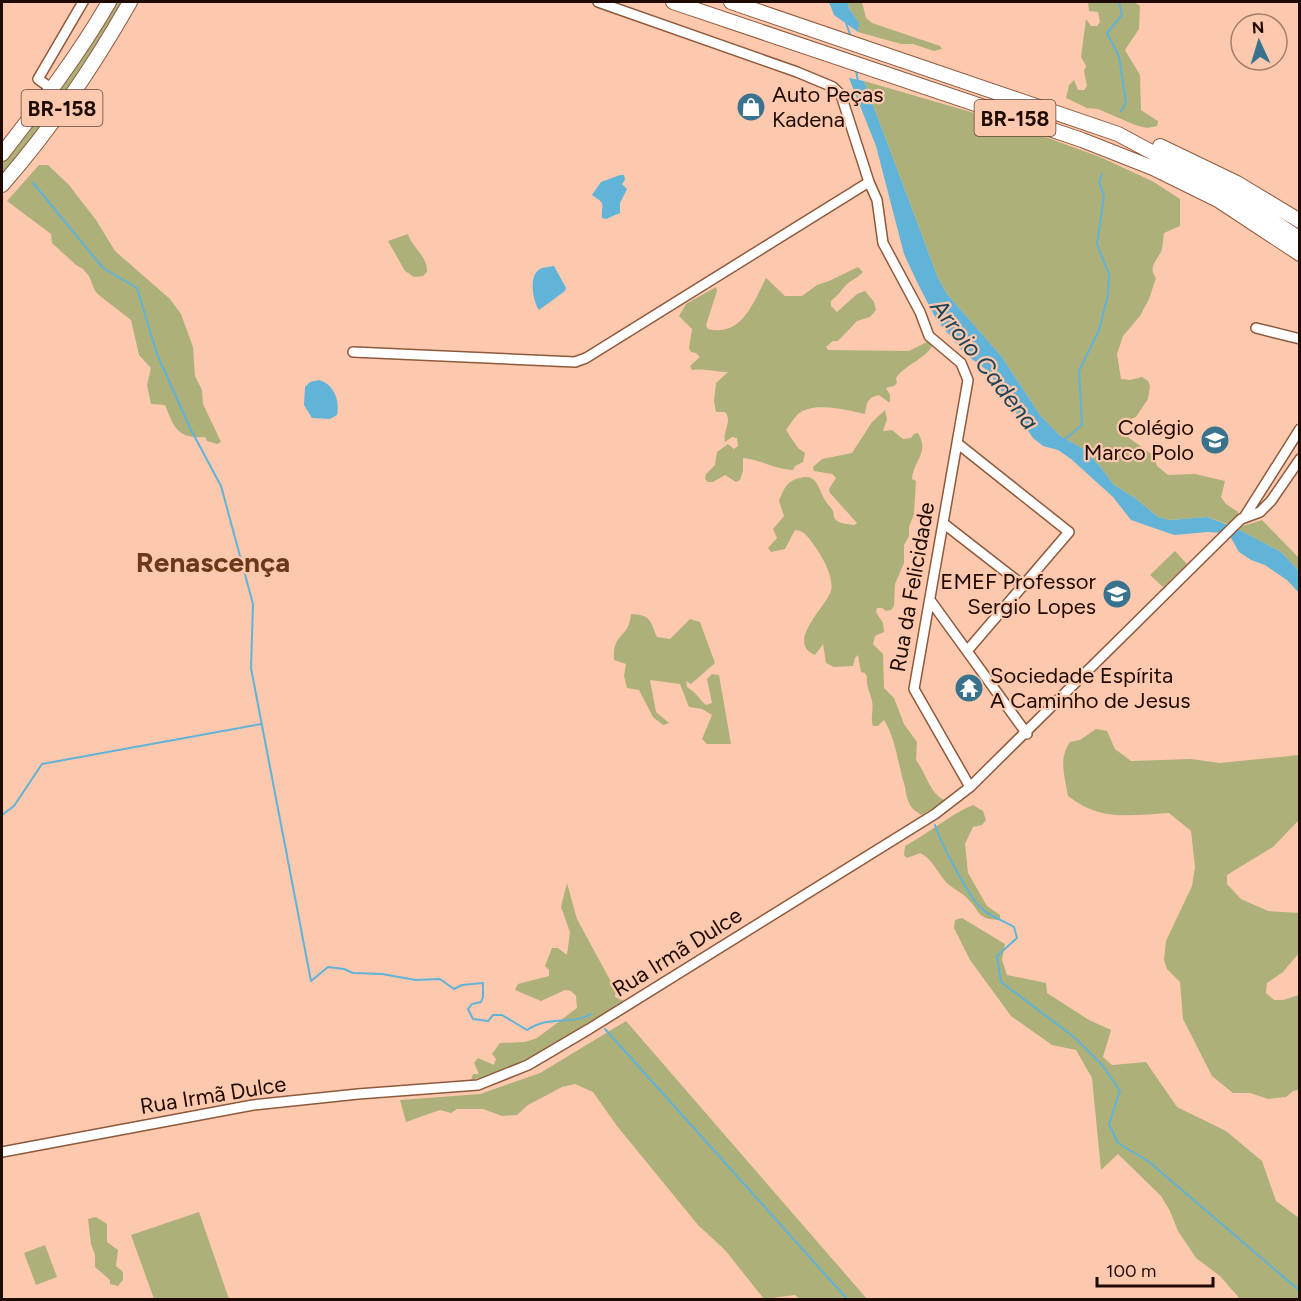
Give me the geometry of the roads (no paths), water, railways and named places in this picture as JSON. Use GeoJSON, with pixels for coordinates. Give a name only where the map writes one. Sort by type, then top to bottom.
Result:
{"type":"FeatureCollection","features":[{"type":"Feature","properties":{"kind":"highway","name":"BR-158"},"geometry":{"type":"LineString","coordinates":[[2,154],[52,89],[109,2]]}},
{"type":"Feature","properties":{"kind":"highway","name":"BR-158"},"geometry":{"type":"LineString","coordinates":[[2,185],[93,65],[130,2]]}},
{"type":"Feature","properties":{"kind":"highway","name":"BR-158"},"geometry":{"type":"LineString","coordinates":[[673,2],[1082,140],[1153,168],[1218,200],[1299,254]]}},
{"type":"Feature","properties":{"kind":"highway","name":"BR-158"},"geometry":{"type":"LineString","coordinates":[[731,2],[1118,134],[1243,201],[1299,239]]}},
{"type":"Feature","properties":{"kind":"highway"},"geometry":{"type":"LineString","coordinates":[[1118,134],[1148,140],[1204,166],[1237,183],[1299,221]]}},
{"type":"Feature","properties":{"kind":"street"},"geometry":{"type":"LineString","coordinates":[[52,89],[38,79],[83,2]]}},
{"type":"Feature","properties":{"kind":"street"},"geometry":{"type":"LineString","coordinates":[[352,352],[575,362],[586,358],[869,182],[841,95],[833,87],[797,72],[598,2]]}},
{"type":"Feature","properties":{"kind":"street"},"geometry":{"type":"LineString","coordinates":[[76,15],[95,25]]}},
{"type":"Feature","properties":{"kind":"street","name":"Rua da Felicidade"},"geometry":{"type":"LineString","coordinates":[[869,182],[878,200],[884,243],[921,312],[929,336],[961,363],[968,380],[914,689],[970,787]]}},
{"type":"Feature","properties":{"kind":"street"},"geometry":{"type":"LineString","coordinates":[[1256,328],[1299,339]]}},
{"type":"Feature","properties":{"kind":"street","name":"Rua Irmã Dulce"},"geometry":{"type":"LineString","coordinates":[[2,1152],[253,1105],[358,1094],[478,1086],[528,1065],[935,813],[970,787],[1027,734],[1243,518],[1299,429]]}},
{"type":"Feature","properties":{"kind":"street"},"geometry":{"type":"LineString","coordinates":[[957,443],[1069,532],[967,651]]}},
{"type":"Feature","properties":{"kind":"street","name":"Rua Irmã Dulce"},"geometry":{"type":"LineString","coordinates":[[1243,518],[1260,512],[1283,485],[1299,459]]}},
{"type":"Feature","properties":{"kind":"street"},"geometry":{"type":"LineString","coordinates":[[1279,463],[1279,474],[1283,485]]}},
{"type":"Feature","properties":{"kind":"street"},"geometry":{"type":"LineString","coordinates":[[943,523],[1024,586]]}},
{"type":"Feature","properties":{"kind":"street"},"geometry":{"type":"LineString","coordinates":[[930,600],[1027,734]]}},
{"type":"Feature","properties":{"kind":"water"},"geometry":{"type":"Polygon","coordinates":[[[829,2],[848,2],[849,8],[859,23],[858,32],[834,15],[829,2]]]}},
{"type":"Feature","properties":{"kind":"water","name":"Arroio Cadena"},"geometry":{"type":"Polygon","coordinates":[[[849,78],[864,81],[938,278],[947,294],[1002,357],[1040,415],[1060,436],[1082,448],[1114,485],[1135,498],[1158,517],[1169,520],[1207,517],[1236,528],[1281,552],[1299,571],[1299,593],[1287,580],[1265,565],[1239,552],[1230,536],[1208,532],[1174,535],[1131,520],[1113,497],[1071,459],[1058,450],[1043,446],[1033,438],[988,371],[965,354],[936,319],[918,284],[904,254],[876,146],[849,78]]]}},
{"type":"Feature","properties":{"kind":"water"},"geometry":{"type":"Polygon","coordinates":[[[624,175],[625,180],[622,184],[627,189],[620,203],[620,213],[606,219],[602,218],[601,202],[592,195],[601,182],[624,175]]]}},
{"type":"Feature","properties":{"kind":"water"},"geometry":{"type":"Polygon","coordinates":[[[554,266],[566,288],[565,291],[539,310],[534,295],[534,277],[540,269],[554,266]]]}},
{"type":"Feature","properties":{"kind":"water"},"geometry":{"type":"Polygon","coordinates":[[[319,380],[329,385],[337,399],[337,415],[330,419],[312,418],[304,405],[305,387],[310,382],[319,380]]]}},
{"type":"Feature","properties":{"kind":"waterway","name":"Arroio Cadena"},"geometry":{"type":"LineString","coordinates":[[1119,2],[1122,15],[1107,33],[1119,56],[1126,103],[1121,111]]}},
{"type":"Feature","properties":{"kind":"waterway","name":"Arroio Cadena"},"geometry":{"type":"LineString","coordinates":[[846,23],[851,37]]}},
{"type":"Feature","properties":{"kind":"waterway","name":"Arroio Cadena"},"geometry":{"type":"LineString","coordinates":[[856,70],[858,82]]}},
{"type":"Feature","properties":{"kind":"waterway","name":"Arroio Cadena"},"geometry":{"type":"LineString","coordinates":[[1064,440],[1082,425],[1079,371],[1099,330],[1108,295],[1109,274],[1097,244],[1104,196],[1099,182],[1102,174]]}},
{"type":"Feature","properties":{"kind":"waterway"},"geometry":{"type":"LineString","coordinates":[[33,183],[103,268],[137,288],[157,354],[190,428],[221,486],[253,604],[251,668],[311,981],[328,967],[353,973],[382,974],[416,980],[440,979],[454,989],[462,985],[483,983],[481,1002],[472,1004],[468,1009],[473,1019],[488,1021],[493,1015],[502,1015],[527,1030],[544,1022],[576,1019],[591,1014]]}},
{"type":"Feature","properties":{"kind":"waterway"},"geometry":{"type":"LineString","coordinates":[[2,815],[14,806],[42,764],[261,724]]}},
{"type":"Feature","properties":{"kind":"waterway"},"geometry":{"type":"LineString","coordinates":[[935,825],[969,893],[988,914],[1014,927],[1017,938],[997,956],[1001,982],[1074,1037],[1103,1066],[1120,1091],[1109,1124],[1118,1143],[1148,1161],[1300,1291]]}},
{"type":"Feature","properties":{"kind":"waterway"},"geometry":{"type":"LineString","coordinates":[[605,1029],[848,1300]]}},
{"type":"Feature","properties":{"kind":"place","name":"Auto Peças Kadena"},"geometry":{"type":"Point","coordinates":[751,107]}},
{"type":"Feature","properties":{"kind":"place","name":"Colégio Marco Polo"},"geometry":{"type":"Point","coordinates":[1215,440]}},
{"type":"Feature","properties":{"kind":"place","name":"EMEF Professor Sergio Lopes"},"geometry":{"type":"Point","coordinates":[1117,594]}},
{"type":"Feature","properties":{"kind":"place","name":"Sociedade Espírita A Caminho de Jesus"},"geometry":{"type":"Point","coordinates":[969,688]}},
{"type":"Feature","properties":{"kind":"district","name":"Renascença"},"geometry":{"type":"Point","coordinates":[213,562]}}]}
